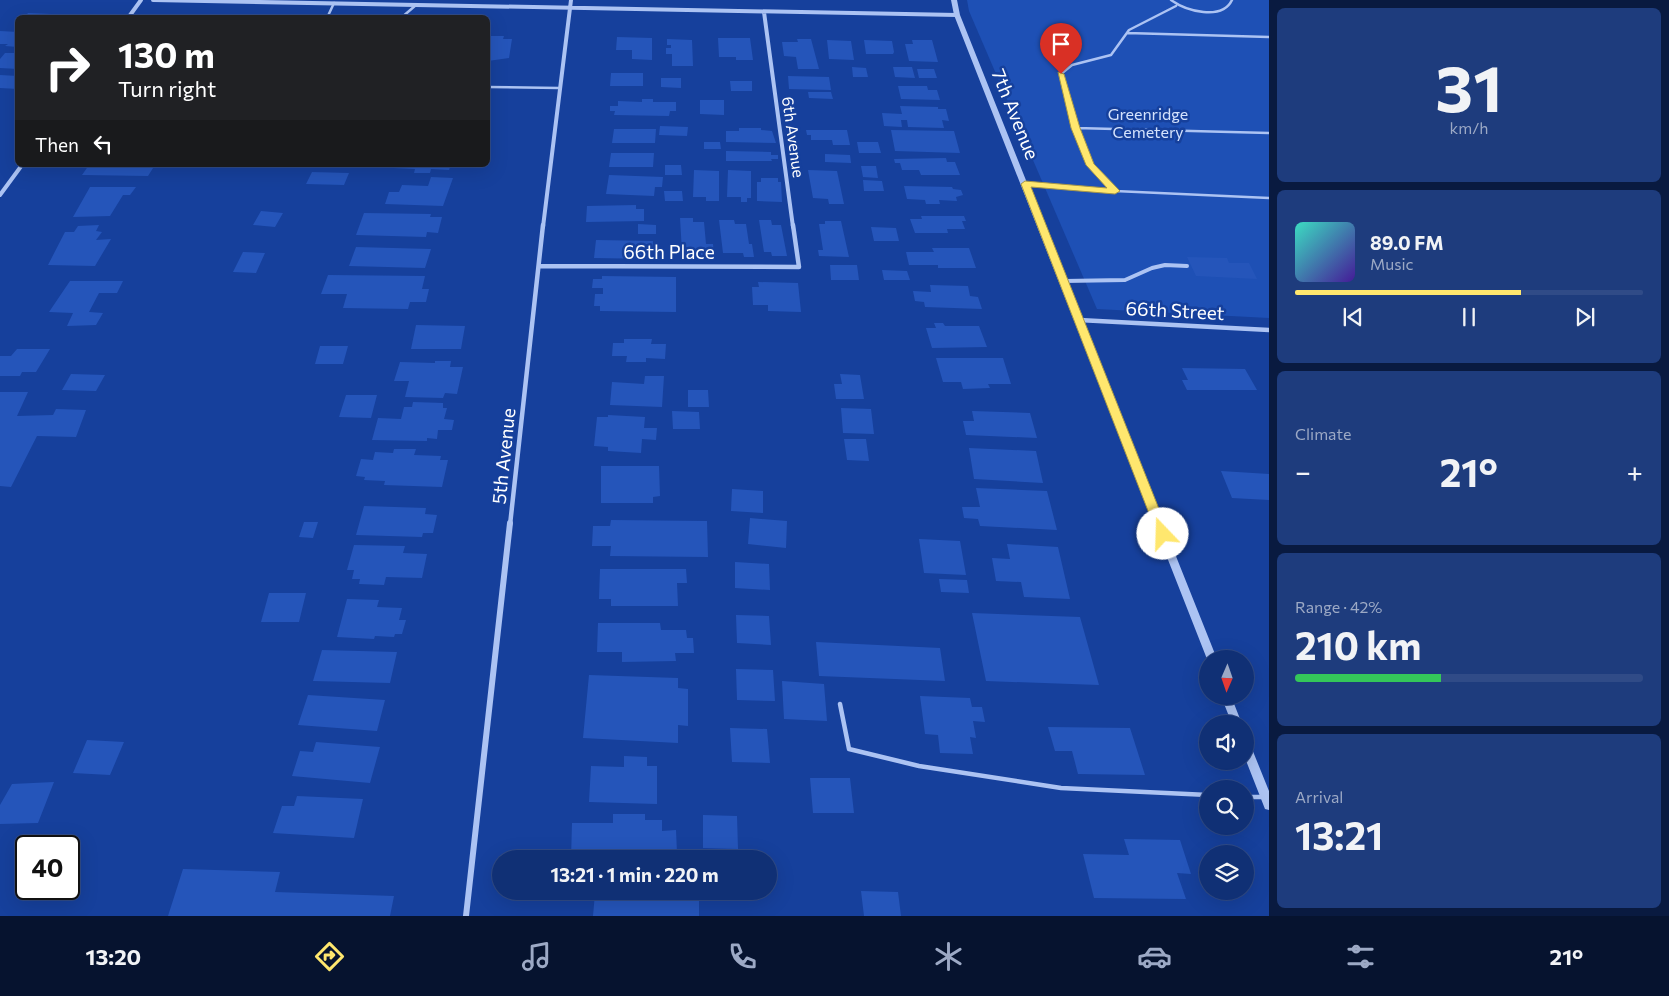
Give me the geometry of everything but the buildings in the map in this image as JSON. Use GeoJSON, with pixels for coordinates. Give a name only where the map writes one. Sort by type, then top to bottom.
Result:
{"type":"FeatureCollection","features":[{"type":"Feature","properties":{"kind":"street"},"geometry":{"type":"LineString","coordinates":[[130,15],[141,0]]}},
{"type":"Feature","properties":{"kind":"street"},"geometry":{"type":"LineString","coordinates":[[153,0],[958,15]]}},
{"type":"Feature","properties":{"kind":"street","name":"5th Avenue"},"geometry":{"type":"LineString","coordinates":[[466,916],[571,0]]}},
{"type":"Feature","properties":{"kind":"street","name":"7th Avenue"},"geometry":{"type":"LineString","coordinates":[[954,0],[958,15],[1208,650]]}},
{"type":"Feature","properties":{"kind":"street","name":"6th Avenue"},"geometry":{"type":"LineString","coordinates":[[764,12],[799,267]]}},
{"type":"Feature","properties":{"kind":"street"},"geometry":{"type":"LineString","coordinates":[[0,195],[21,167]]}},
{"type":"Feature","properties":{"kind":"street","name":"66th Place"},"geometry":{"type":"LineString","coordinates":[[539,266],[799,267]]}},
{"type":"Feature","properties":{"kind":"street","name":"66th Street"},"geometry":{"type":"LineString","coordinates":[[1079,320],[1269,330]]}},
{"type":"Feature","properties":{"kind":"street"},"geometry":{"type":"LineString","coordinates":[[1254,766],[1268,801]]}},
{"type":"Feature","properties":{"kind":"lane"},"geometry":{"type":"LineString","coordinates":[[1170,0],[1176,6],[1192,10],[1219,12],[1232,0]]}},
{"type":"Feature","properties":{"kind":"lane"},"geometry":{"type":"LineString","coordinates":[[328,15],[334,3]]}},
{"type":"Feature","properties":{"kind":"lane"},"geometry":{"type":"LineString","coordinates":[[404,15],[416,5]]}},
{"type":"Feature","properties":{"kind":"lane"},"geometry":{"type":"LineString","coordinates":[[1115,191],[1090,165],[1076,128],[1061,74],[1072,65],[1111,55],[1130,30],[1176,6]]}},
{"type":"Feature","properties":{"kind":"lane"},"geometry":{"type":"LineString","coordinates":[[1127,34],[1269,37]]}},
{"type":"Feature","properties":{"kind":"lane"},"geometry":{"type":"LineString","coordinates":[[490,87],[560,88]]}},
{"type":"Feature","properties":{"kind":"lane"},"geometry":{"type":"LineString","coordinates":[[1076,128],[1269,133]]}},
{"type":"Feature","properties":{"kind":"lane"},"geometry":{"type":"LineString","coordinates":[[1025,184],[1115,191],[1269,198]]}},
{"type":"Feature","properties":{"kind":"lane"},"geometry":{"type":"LineString","coordinates":[[1064,281],[1125,280],[1152,268],[1165,265],[1187,266]]}},
{"type":"Feature","properties":{"kind":"lane"},"geometry":{"type":"LineString","coordinates":[[840,704],[849,749],[919,766],[1061,788],[1199,795]]}},
{"type":"Feature","properties":{"kind":"lane"},"geometry":{"type":"LineString","coordinates":[[1254,798],[1268,801]]}},
{"type":"Feature","properties":{"kind":"green space","name":"Greenridge Cemetery"},"geometry":{"type":"Polygon","coordinates":[[[967,0],[1269,0],[1269,318],[1097,309],[969,11],[967,0]]]}},
{"type":"Feature","properties":{"kind":"route"},"geometry":{"type":"LineString","coordinates":[[1061,74],[1076,128],[1090,165],[1115,191],[1025,184],[1163,534]]}}]}
